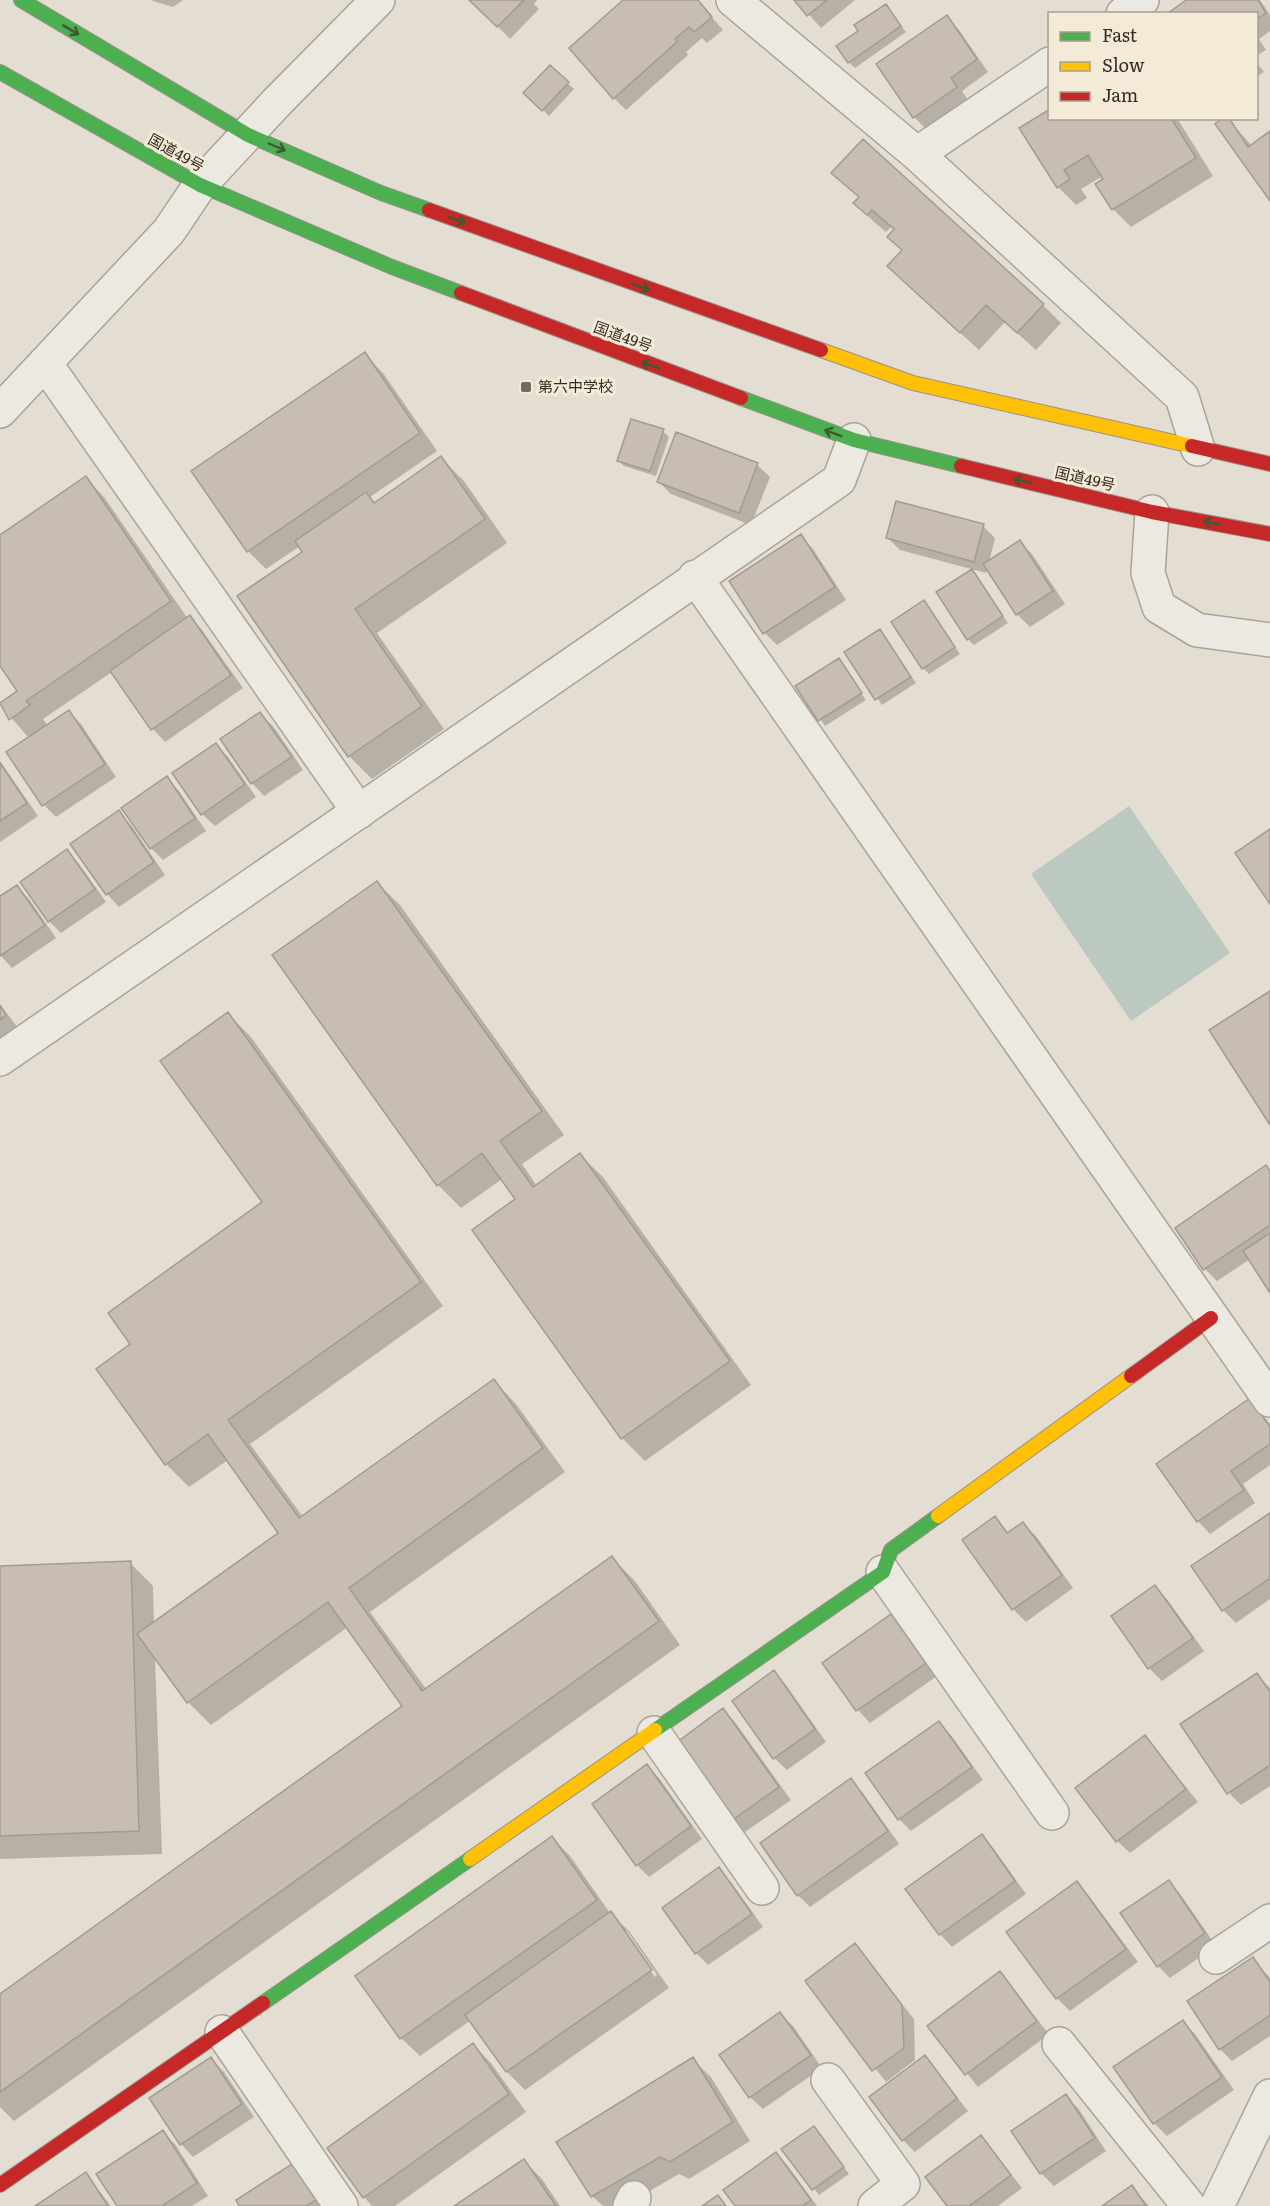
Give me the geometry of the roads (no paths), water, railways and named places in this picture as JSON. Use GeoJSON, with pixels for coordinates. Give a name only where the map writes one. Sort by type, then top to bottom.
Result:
{"type":"FeatureCollection","features":[{"type":"Feature","properties":{"kind":"main road"},"geometry":{"type":"LineString","coordinates":[[21,0],[248,135],[381,192],[913,382],[1270,464]]}},
{"type":"Feature","properties":{"kind":"main road","name":"国道49号"},"geometry":{"type":"LineString","coordinates":[[0,72],[200,185],[392,267],[854,440],[1152,512],[1270,534]]}},
{"type":"Feature","properties":{"kind":"main road"},"geometry":{"type":"LineString","coordinates":[[0,2185],[883,1572],[891,1550],[1211,1318]]}},
{"type":"Feature","properties":{"kind":"street"},"geometry":{"type":"LineString","coordinates":[[0,411],[169,231],[200,185],[277,102],[378,0]]}},
{"type":"Feature","properties":{"kind":"street"},"geometry":{"type":"LineString","coordinates":[[733,0],[917,154],[1182,397],[1198,449]]}},
{"type":"Feature","properties":{"kind":"street"},"geometry":{"type":"LineString","coordinates":[[1126,12],[1142,0]]}},
{"type":"Feature","properties":{"kind":"street"},"geometry":{"type":"LineString","coordinates":[[917,154],[1048,65]]}},
{"type":"Feature","properties":{"kind":"street"},"geometry":{"type":"LineString","coordinates":[[45,363],[358,812]]}},
{"type":"Feature","properties":{"kind":"street"},"geometry":{"type":"LineString","coordinates":[[0,1059],[695,577],[839,480],[854,440]]}},
{"type":"Feature","properties":{"kind":"street"},"geometry":{"type":"LineString","coordinates":[[1152,512],[1148,573],[1159,607],[1197,630],[1270,640]]}},
{"type":"Feature","properties":{"kind":"street"},"geometry":{"type":"LineString","coordinates":[[695,577],[837,777],[1270,1400]]}},
{"type":"Feature","properties":{"kind":"street"},"geometry":{"type":"LineString","coordinates":[[883,1572],[1052,1813]]}},
{"type":"Feature","properties":{"kind":"street"},"geometry":{"type":"LineString","coordinates":[[654,1733],[762,1888]]}},
{"type":"Feature","properties":{"kind":"street"},"geometry":{"type":"LineString","coordinates":[[1215,1956],[1270,1921]]}},
{"type":"Feature","properties":{"kind":"street"},"geometry":{"type":"LineString","coordinates":[[222,2032],[341,2206]]}},
{"type":"Feature","properties":{"kind":"street"},"geometry":{"type":"LineString","coordinates":[[1059,2044],[1189,2206]]}},
{"type":"Feature","properties":{"kind":"street"},"geometry":{"type":"LineString","coordinates":[[828,2080],[903,2184],[875,2206]]}},
{"type":"Feature","properties":{"kind":"street"},"geometry":{"type":"LineString","coordinates":[[1217,2206],[1270,2096]]}},
{"type":"Feature","properties":{"kind":"place","name":"第六中学校"},"geometry":{"type":"Point","coordinates":[526,387]}}]}
